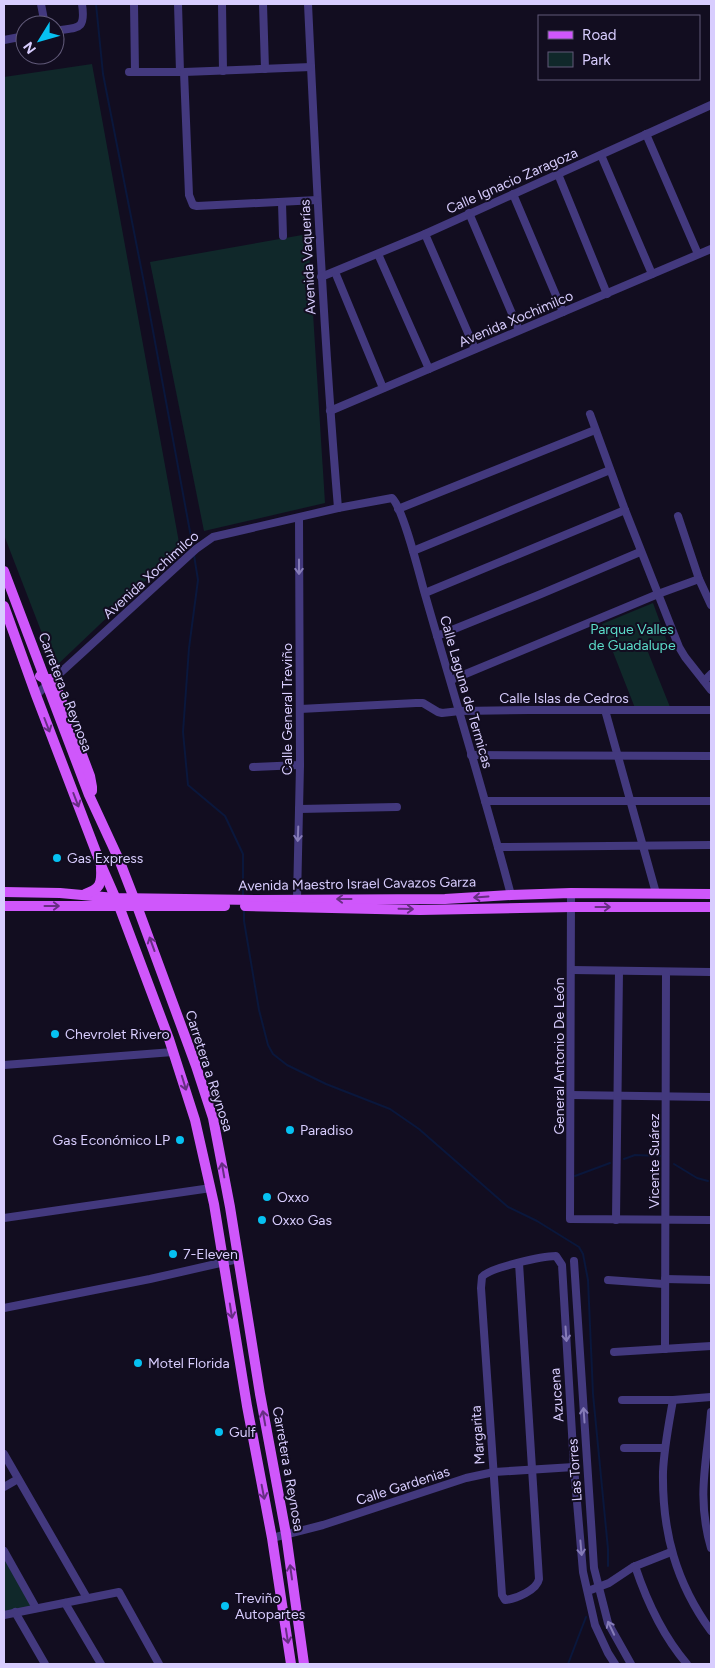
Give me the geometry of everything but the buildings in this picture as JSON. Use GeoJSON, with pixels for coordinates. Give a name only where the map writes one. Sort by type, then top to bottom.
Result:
{"type":"FeatureCollection","features":[{"type":"Feature","properties":{"kind":"main road","name":"Carretera a Reynosa"},"geometry":{"type":"LineString","coordinates":[[4,571],[49,681],[56,686],[92,782],[89,795],[136,902],[196,1066],[214,1124],[286,1534],[304,1664]]}},
{"type":"Feature","properties":{"kind":"main road","name":"Carretera a Reynosa"},"geometry":{"type":"LineString","coordinates":[[5,607],[36,695],[174,1052],[195,1120],[211,1188],[272,1538],[291,1664]]}},
{"type":"Feature","properties":{"kind":"main road"},"geometry":{"type":"LineString","coordinates":[[5,607],[14,617],[36,671],[40,676],[49,681]]}},
{"type":"Feature","properties":{"kind":"main road"},"geometry":{"type":"LineString","coordinates":[[85,894],[93,892],[99,885],[102,877],[101,864]]}},
{"type":"Feature","properties":{"kind":"main road","name":"Avenida Maestro Israel Cavazos Garza"},"geometry":{"type":"LineString","coordinates":[[4,892],[85,894],[117,902]]}},
{"type":"Feature","properties":{"kind":"main road","name":"Avenida Maestro Israel Cavazos Garza"},"geometry":{"type":"LineString","coordinates":[[254,903],[296,899],[445,899],[571,893],[711,894]]}},
{"type":"Feature","properties":{"kind":"main road","name":"Avenida Maestro Israel Cavazos Garza"},"geometry":{"type":"LineString","coordinates":[[4,906],[136,902],[254,903],[420,910],[572,906],[711,907]]}},
{"type":"Feature","properties":{"kind":"main road"},"geometry":{"type":"LineString","coordinates":[[132,942],[142,957],[184,1061],[188,1066],[196,1066]]}},
{"type":"Feature","properties":{"kind":"street"},"geometry":{"type":"LineString","coordinates":[[65,30],[76,28],[83,22],[82,4]]}},
{"type":"Feature","properties":{"kind":"street"},"geometry":{"type":"LineString","coordinates":[[134,4],[132,72],[223,71],[311,67]]}},
{"type":"Feature","properties":{"kind":"street"},"geometry":{"type":"LineString","coordinates":[[178,4],[189,195],[192,204],[197,206],[317,200]]}},
{"type":"Feature","properties":{"kind":"street"},"geometry":{"type":"LineString","coordinates":[[222,4],[223,71]]}},
{"type":"Feature","properties":{"kind":"street"},"geometry":{"type":"LineString","coordinates":[[262,4],[265,69]]}},
{"type":"Feature","properties":{"kind":"street","name":"Avenida Vaquerías"},"geometry":{"type":"LineString","coordinates":[[308,4],[321,277],[338,508]]}},
{"type":"Feature","properties":{"kind":"street","name":"Calle Ignacio Zaragoza"},"geometry":{"type":"LineString","coordinates":[[321,277],[425,234],[711,105]]}},
{"type":"Feature","properties":{"kind":"street"},"geometry":{"type":"LineString","coordinates":[[646,134],[698,254]]}},
{"type":"Feature","properties":{"kind":"street"},"geometry":{"type":"LineString","coordinates":[[601,155],[652,274]]}},
{"type":"Feature","properties":{"kind":"street"},"geometry":{"type":"LineString","coordinates":[[558,174],[607,294]]}},
{"type":"Feature","properties":{"kind":"street"},"geometry":{"type":"LineString","coordinates":[[513,194],[563,312]]}},
{"type":"Feature","properties":{"kind":"street"},"geometry":{"type":"LineString","coordinates":[[282,203],[283,236]]}},
{"type":"Feature","properties":{"kind":"street"},"geometry":{"type":"LineString","coordinates":[[469,213],[519,330]]}},
{"type":"Feature","properties":{"kind":"street"},"geometry":{"type":"LineString","coordinates":[[425,234],[475,349]]}},
{"type":"Feature","properties":{"kind":"street","name":"Avenida Xochimilco"},"geometry":{"type":"LineString","coordinates":[[330,412],[711,249]]}},
{"type":"Feature","properties":{"kind":"street"},"geometry":{"type":"LineString","coordinates":[[378,254],[429,369]]}},
{"type":"Feature","properties":{"kind":"street"},"geometry":{"type":"LineString","coordinates":[[335,272],[383,388]]}},
{"type":"Feature","properties":{"kind":"street"},"geometry":{"type":"LineString","coordinates":[[590,414],[640,552],[679,647],[711,690]]}},
{"type":"Feature","properties":{"kind":"street"},"geometry":{"type":"LineString","coordinates":[[398,509],[595,430]]}},
{"type":"Feature","properties":{"kind":"street"},"geometry":{"type":"LineString","coordinates":[[413,551],[610,470]]}},
{"type":"Feature","properties":{"kind":"street","name":"Avenida Xochimilco"},"geometry":{"type":"LineString","coordinates":[[36,695],[49,681],[207,541],[222,534],[392,498]]}},
{"type":"Feature","properties":{"kind":"street","name":"Calle Laguna de Termicas"},"geometry":{"type":"LineString","coordinates":[[392,498],[398,509],[413,551],[511,895]]}},
{"type":"Feature","properties":{"kind":"street"},"geometry":{"type":"LineString","coordinates":[[424,593],[625,510]]}},
{"type":"Feature","properties":{"kind":"street"},"geometry":{"type":"LineString","coordinates":[[678,516],[699,579],[711,605]]}},
{"type":"Feature","properties":{"kind":"street","name":"Calle General Treviño"},"geometry":{"type":"LineString","coordinates":[[296,899],[300,765],[299,518]]}},
{"type":"Feature","properties":{"kind":"street"},"geometry":{"type":"LineString","coordinates":[[438,636],[640,552]]}},
{"type":"Feature","properties":{"kind":"street"},"geometry":{"type":"LineString","coordinates":[[451,680],[658,594],[699,579]]}},
{"type":"Feature","properties":{"kind":"street"},"geometry":{"type":"LineString","coordinates":[[704,681],[711,674]]}},
{"type":"Feature","properties":{"kind":"street","name":"Calle Islas de Cedros"},"geometry":{"type":"LineString","coordinates":[[300,708],[423,703],[438,712],[711,710]]}},
{"type":"Feature","properties":{"kind":"street"},"geometry":{"type":"LineString","coordinates":[[605,710],[656,893]]}},
{"type":"Feature","properties":{"kind":"street"},"geometry":{"type":"LineString","coordinates":[[471,755],[711,756]]}},
{"type":"Feature","properties":{"kind":"street"},"geometry":{"type":"LineString","coordinates":[[253,767],[300,765]]}},
{"type":"Feature","properties":{"kind":"street"},"geometry":{"type":"LineString","coordinates":[[485,801],[711,801]]}},
{"type":"Feature","properties":{"kind":"street"},"geometry":{"type":"LineString","coordinates":[[299,809],[397,807]]}},
{"type":"Feature","properties":{"kind":"street"},"geometry":{"type":"LineString","coordinates":[[498,847],[711,845]]}},
{"type":"Feature","properties":{"kind":"street","name":"General Antonio De León"},"geometry":{"type":"LineString","coordinates":[[571,893],[570,1220],[616,1220]]}},
{"type":"Feature","properties":{"kind":"street"},"geometry":{"type":"LineString","coordinates":[[572,970],[711,972]]}},
{"type":"Feature","properties":{"kind":"street"},"geometry":{"type":"LineString","coordinates":[[619,971],[616,1220],[711,1220]]}},
{"type":"Feature","properties":{"kind":"street","name":"Vicente Suárez"},"geometry":{"type":"LineString","coordinates":[[664,1350],[666,972]]}},
{"type":"Feature","properties":{"kind":"street"},"geometry":{"type":"LineString","coordinates":[[4,1065],[174,1052]]}},
{"type":"Feature","properties":{"kind":"street"},"geometry":{"type":"LineString","coordinates":[[571,1095],[711,1096]]}},
{"type":"Feature","properties":{"kind":"street"},"geometry":{"type":"LineString","coordinates":[[4,1218],[211,1188]]}},
{"type":"Feature","properties":{"kind":"street","name":"Azucena"},"geometry":{"type":"LineString","coordinates":[[488,1271],[556,1256],[562,1265],[574,1467],[583,1572],[588,1591]]}},
{"type":"Feature","properties":{"kind":"street"},"geometry":{"type":"LineString","coordinates":[[4,1308],[150,1280],[238,1259]]}},
{"type":"Feature","properties":{"kind":"street","name":"Las Torres"},"geometry":{"type":"LineString","coordinates":[[574,1261],[594,1568],[608,1623],[630,1664]]}},
{"type":"Feature","properties":{"kind":"street"},"geometry":{"type":"LineString","coordinates":[[519,1263],[532,1469]]}},
{"type":"Feature","properties":{"kind":"street","name":"Margarita"},"geometry":{"type":"LineString","coordinates":[[488,1271],[482,1277],[481,1288],[500,1584],[504,1599],[512,1599],[538,1584],[532,1469]]}},
{"type":"Feature","properties":{"kind":"street"},"geometry":{"type":"LineString","coordinates":[[608,1280],[711,1280]]}},
{"type":"Feature","properties":{"kind":"street"},"geometry":{"type":"LineString","coordinates":[[562,1285],[575,1285]]}},
{"type":"Feature","properties":{"kind":"street"},"geometry":{"type":"LineString","coordinates":[[614,1352],[711,1346]]}},
{"type":"Feature","properties":{"kind":"street"},"geometry":{"type":"LineString","coordinates":[[622,1400],[673,1400],[711,1397]]}},
{"type":"Feature","properties":{"kind":"street"},"geometry":{"type":"LineString","coordinates":[[673,1400],[663,1471],[664,1501],[671,1552],[687,1593],[711,1631]]}},
{"type":"Feature","properties":{"kind":"street"},"geometry":{"type":"LineString","coordinates":[[711,1412],[709,1451],[702,1496],[711,1548]]}},
{"type":"Feature","properties":{"kind":"street"},"geometry":{"type":"LineString","coordinates":[[624,1448],[665,1448]]}},
{"type":"Feature","properties":{"kind":"street"},"geometry":{"type":"LineString","coordinates":[[4,1454],[88,1598]]}},
{"type":"Feature","properties":{"kind":"street","name":"Calle Gardenias"},"geometry":{"type":"LineString","coordinates":[[272,1538],[323,1525],[466,1478],[494,1472],[574,1467]]}},
{"type":"Feature","properties":{"kind":"street"},"geometry":{"type":"LineString","coordinates":[[4,1487],[18,1479]]}},
{"type":"Feature","properties":{"kind":"street"},"geometry":{"type":"LineString","coordinates":[[702,1496],[711,1495]]}},
{"type":"Feature","properties":{"kind":"street"},"geometry":{"type":"LineString","coordinates":[[579,1526],[591,1525]]}},
{"type":"Feature","properties":{"kind":"street"},"geometry":{"type":"LineString","coordinates":[[4,1551],[36,1608]]}},
{"type":"Feature","properties":{"kind":"street"},"geometry":{"type":"LineString","coordinates":[[615,1664],[595,1625],[588,1591],[609,1583],[635,1566],[671,1552]]}},
{"type":"Feature","properties":{"kind":"street"},"geometry":{"type":"LineString","coordinates":[[635,1566],[650,1608],[669,1640],[688,1664]]}},
{"type":"Feature","properties":{"kind":"street"},"geometry":{"type":"LineString","coordinates":[[4,1615],[118,1592],[159,1664]]}},
{"type":"Feature","properties":{"kind":"street"},"geometry":{"type":"LineString","coordinates":[[65,1603],[101,1664]]}},
{"type":"Feature","properties":{"kind":"street"},"geometry":{"type":"LineString","coordinates":[[15,1612],[45,1664]]}},
{"type":"Feature","properties":{"kind":"green space"},"geometry":{"type":"Polygon","coordinates":[[[92,64],[180,548],[55,667],[4,535],[4,77],[92,64]]]}},
{"type":"Feature","properties":{"kind":"green space"},"geometry":{"type":"Polygon","coordinates":[[[308,234],[325,503],[204,531],[150,262],[308,234]]]}},
{"type":"Feature","properties":{"kind":"green space","name":"Parque Valles de Guadalupe"},"geometry":{"type":"Polygon","coordinates":[[[653,603],[668,644],[648,652],[670,707],[635,708],[602,624],[653,603]]]}},
{"type":"Feature","properties":{"kind":"green space"},"geometry":{"type":"Polygon","coordinates":[[[4,1551],[36,1608],[4,1615],[4,1551]]]}},
{"type":"Feature","properties":{"kind":"waterway"},"geometry":{"type":"LineString","coordinates":[[96,4],[103,74],[193,548]]}},
{"type":"Feature","properties":{"kind":"waterway"},"geometry":{"type":"LineString","coordinates":[[194,555],[198,580],[189,648],[183,732],[188,785],[225,816],[243,854],[243,895]]}},
{"type":"Feature","properties":{"kind":"waterway"},"geometry":{"type":"LineString","coordinates":[[244,910],[244,921],[259,1010],[268,1045],[273,1054],[287,1065],[326,1084],[390,1109],[419,1129],[508,1207],[537,1221],[579,1247],[583,1254],[588,1280],[593,1394],[608,1566]]}},
{"type":"Feature","properties":{"kind":"waterway"},"geometry":{"type":"LineString","coordinates":[[624,1159],[635,1155],[660,1156]]}},
{"type":"Feature","properties":{"kind":"waterway"},"geometry":{"type":"LineString","coordinates":[[575,1176],[610,1163]]}},
{"type":"Feature","properties":{"kind":"waterway"},"geometry":{"type":"LineString","coordinates":[[674,1164],[697,1178],[708,1181]]}},
{"type":"Feature","properties":{"kind":"waterway"},"geometry":{"type":"LineString","coordinates":[[568,1664],[586,1617]]}},
{"type":"Feature","properties":{"kind":"place","name":"Gas Express"},"geometry":{"type":"Point","coordinates":[57,858]}},
{"type":"Feature","properties":{"kind":"place","name":"Chevrolet Rivero"},"geometry":{"type":"Point","coordinates":[55,1034]}},
{"type":"Feature","properties":{"kind":"place","name":"Paradiso"},"geometry":{"type":"Point","coordinates":[290,1130]}},
{"type":"Feature","properties":{"kind":"place","name":"Gas Económico LP"},"geometry":{"type":"Point","coordinates":[180,1140]}},
{"type":"Feature","properties":{"kind":"place","name":"Oxxo"},"geometry":{"type":"Point","coordinates":[267,1197]}},
{"type":"Feature","properties":{"kind":"place","name":"Oxxo Gas"},"geometry":{"type":"Point","coordinates":[262,1220]}},
{"type":"Feature","properties":{"kind":"place","name":"7-Eleven"},"geometry":{"type":"Point","coordinates":[173,1254]}},
{"type":"Feature","properties":{"kind":"place","name":"Motel Florida"},"geometry":{"type":"Point","coordinates":[138,1363]}},
{"type":"Feature","properties":{"kind":"place","name":"Gulf"},"geometry":{"type":"Point","coordinates":[219,1432]}},
{"type":"Feature","properties":{"kind":"place","name":"Treviño Autopartes"},"geometry":{"type":"Point","coordinates":[225,1606]}}]}
